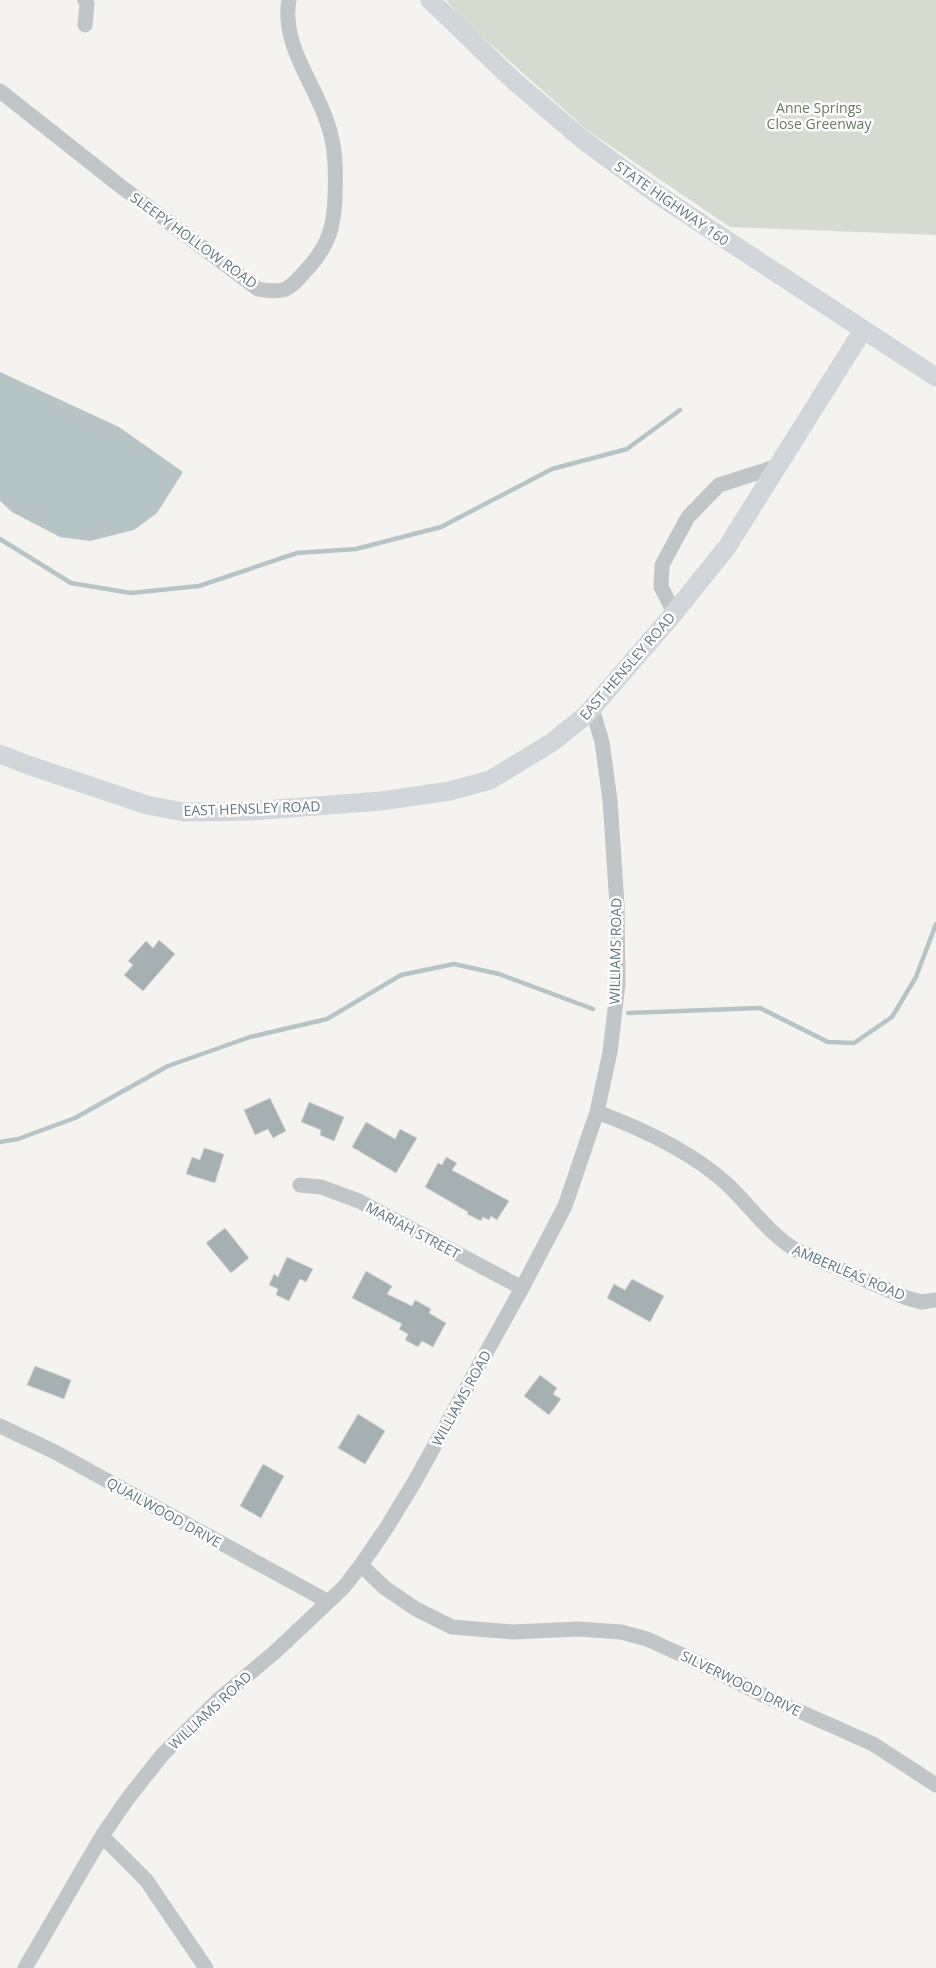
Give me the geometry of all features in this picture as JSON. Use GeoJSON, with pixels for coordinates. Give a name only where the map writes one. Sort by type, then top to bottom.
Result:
{"type":"FeatureCollection","features":[{"type":"Feature","properties":{"kind":"main road","name":"STATE HIGHWAY 160"},"geometry":{"type":"LineString","coordinates":[[430,0],[514,81],[582,139],[654,192],[936,377]]}},
{"type":"Feature","properties":{"kind":"main road","name":"EAST HENSLEY ROAD"},"geometry":{"type":"LineString","coordinates":[[0,754],[147,805],[169,810],[252,810],[381,801],[450,791],[490,780],[551,743],[592,708],[674,612],[727,547],[863,330]]}},
{"type":"Feature","properties":{"kind":"street"},"geometry":{"type":"LineString","coordinates":[[85,0],[87,4],[85,26]]}},
{"type":"Feature","properties":{"kind":"street","name":"SLEEPY HOLLOW ROAD"},"geometry":{"type":"LineString","coordinates":[[0,91],[119,185],[258,289],[275,292],[289,289],[312,263],[332,230],[336,169],[328,123],[294,47],[288,23],[289,0]]}},
{"type":"Feature","properties":{"kind":"street"},"geometry":{"type":"LineString","coordinates":[[674,612],[661,587],[662,565],[688,517],[719,485],[778,466]]}},
{"type":"Feature","properties":{"kind":"street","name":"WILLIAMS ROAD"},"geometry":{"type":"LineString","coordinates":[[24,1968],[102,1836],[128,1798],[163,1754],[217,1701],[276,1651],[344,1587],[361,1565],[415,1481],[522,1288],[565,1206],[596,1112],[610,1052],[618,984],[617,915],[610,800],[602,742],[592,708]]}},
{"type":"Feature","properties":{"kind":"street","name":"AMBERLEAS ROAD"},"geometry":{"type":"LineString","coordinates":[[596,1112],[623,1122],[661,1141],[713,1172],[768,1229],[784,1243],[796,1250],[908,1298],[922,1302],[936,1300]]}},
{"type":"Feature","properties":{"kind":"street","name":"MARIAH STREET"},"geometry":{"type":"LineString","coordinates":[[300,1185],[321,1187],[359,1201],[522,1288]]}},
{"type":"Feature","properties":{"kind":"street","name":"QUAILWOOD DRIVE"},"geometry":{"type":"LineString","coordinates":[[0,1426],[55,1452],[327,1601]]}},
{"type":"Feature","properties":{"kind":"street","name":"SILVERWOOD DRIVE"},"geometry":{"type":"LineString","coordinates":[[361,1565],[385,1588],[416,1609],[452,1627],[513,1632],[578,1629],[621,1632],[647,1639],[765,1696],[873,1744],[936,1785]]}},
{"type":"Feature","properties":{"kind":"street"},"geometry":{"type":"LineString","coordinates":[[102,1836],[146,1880],[206,1968]]}},
{"type":"Feature","properties":{"kind":"green space","name":"Anne Springs Close Greenway"},"geometry":{"type":"Polygon","coordinates":[[[446,0],[936,0],[936,235],[730,227],[587,130],[461,18],[446,0]]]}},
{"type":"Feature","properties":{"kind":"shaded area"},"geometry":{"type":"Polygon","coordinates":[[[0,372],[119,427],[183,472],[157,513],[134,530],[90,541],[60,537],[12,512],[0,501],[0,372]]]}},
{"type":"Feature","properties":{"kind":"building"},"geometry":{"type":"Polygon","coordinates":[[[159,940],[175,954],[143,991],[124,975],[133,965],[128,961],[146,941],[153,948],[159,940]]]}},
{"type":"Feature","properties":{"kind":"building"},"geometry":{"type":"Polygon","coordinates":[[[270,1098],[286,1131],[273,1138],[268,1129],[255,1135],[244,1110],[270,1098]]]}},
{"type":"Feature","properties":{"kind":"building"},"geometry":{"type":"Polygon","coordinates":[[[309,1102],[344,1117],[334,1141],[320,1135],[321,1130],[301,1122],[309,1102]]]}},
{"type":"Feature","properties":{"kind":"building"},"geometry":{"type":"Polygon","coordinates":[[[366,1122],[395,1139],[400,1129],[417,1138],[396,1173],[352,1147],[366,1122]]]}},
{"type":"Feature","properties":{"kind":"building"},"geometry":{"type":"Polygon","coordinates":[[[204,1148],[224,1154],[215,1183],[186,1174],[192,1157],[200,1160],[204,1148]]]}},
{"type":"Feature","properties":{"kind":"building"},"geometry":{"type":"Polygon","coordinates":[[[446,1157],[457,1163],[452,1170],[509,1201],[497,1220],[491,1216],[489,1220],[483,1217],[481,1221],[425,1187],[438,1163],[442,1165],[446,1157]]]}},
{"type":"Feature","properties":{"kind":"building"},"geometry":{"type":"Polygon","coordinates":[[[225,1228],[249,1258],[231,1273],[206,1243],[225,1228]]]}},
{"type":"Feature","properties":{"kind":"building"},"geometry":{"type":"Polygon","coordinates":[[[287,1257],[313,1269],[306,1282],[300,1279],[289,1301],[276,1295],[278,1289],[269,1285],[274,1274],[278,1277],[287,1257]]]}},
{"type":"Feature","properties":{"kind":"building"},"geometry":{"type":"Polygon","coordinates":[[[366,1271],[392,1286],[387,1294],[412,1306],[415,1300],[431,1309],[429,1313],[446,1323],[433,1347],[422,1341],[418,1347],[405,1340],[408,1334],[399,1329],[402,1324],[352,1298],[366,1271]]]}},
{"type":"Feature","properties":{"kind":"building"},"geometry":{"type":"Polygon","coordinates":[[[632,1279],[664,1296],[650,1322],[607,1298],[614,1284],[625,1290],[632,1279]]]}},
{"type":"Feature","properties":{"kind":"building"},"geometry":{"type":"Polygon","coordinates":[[[35,1366],[71,1380],[64,1399],[27,1385],[35,1366]]]}},
{"type":"Feature","properties":{"kind":"building"},"geometry":{"type":"Polygon","coordinates":[[[540,1375],[557,1388],[553,1394],[561,1399],[549,1415],[524,1396],[540,1375]]]}},
{"type":"Feature","properties":{"kind":"building"},"geometry":{"type":"Polygon","coordinates":[[[358,1414],[385,1431],[365,1464],[338,1448],[358,1414]]]}},
{"type":"Feature","properties":{"kind":"building"},"geometry":{"type":"Polygon","coordinates":[[[263,1464],[284,1476],[261,1518],[240,1506],[263,1464]]]}},
{"type":"Feature","properties":{"kind":"waterway"},"geometry":{"type":"LineString","coordinates":[[0,539],[71,583],[131,593],[199,586],[297,553],[356,549],[441,527],[552,469],[627,449],[680,410]]}},
{"type":"Feature","properties":{"kind":"waterway"},"geometry":{"type":"LineString","coordinates":[[628,1013],[760,1008],[828,1042],[854,1043],[892,1017],[916,977],[936,924]]}},
{"type":"Feature","properties":{"kind":"waterway"},"geometry":{"type":"LineString","coordinates":[[0,1142],[18,1139],[75,1118],[168,1066],[250,1037],[327,1019],[401,975],[454,964],[499,974],[593,1009]]}}]}
